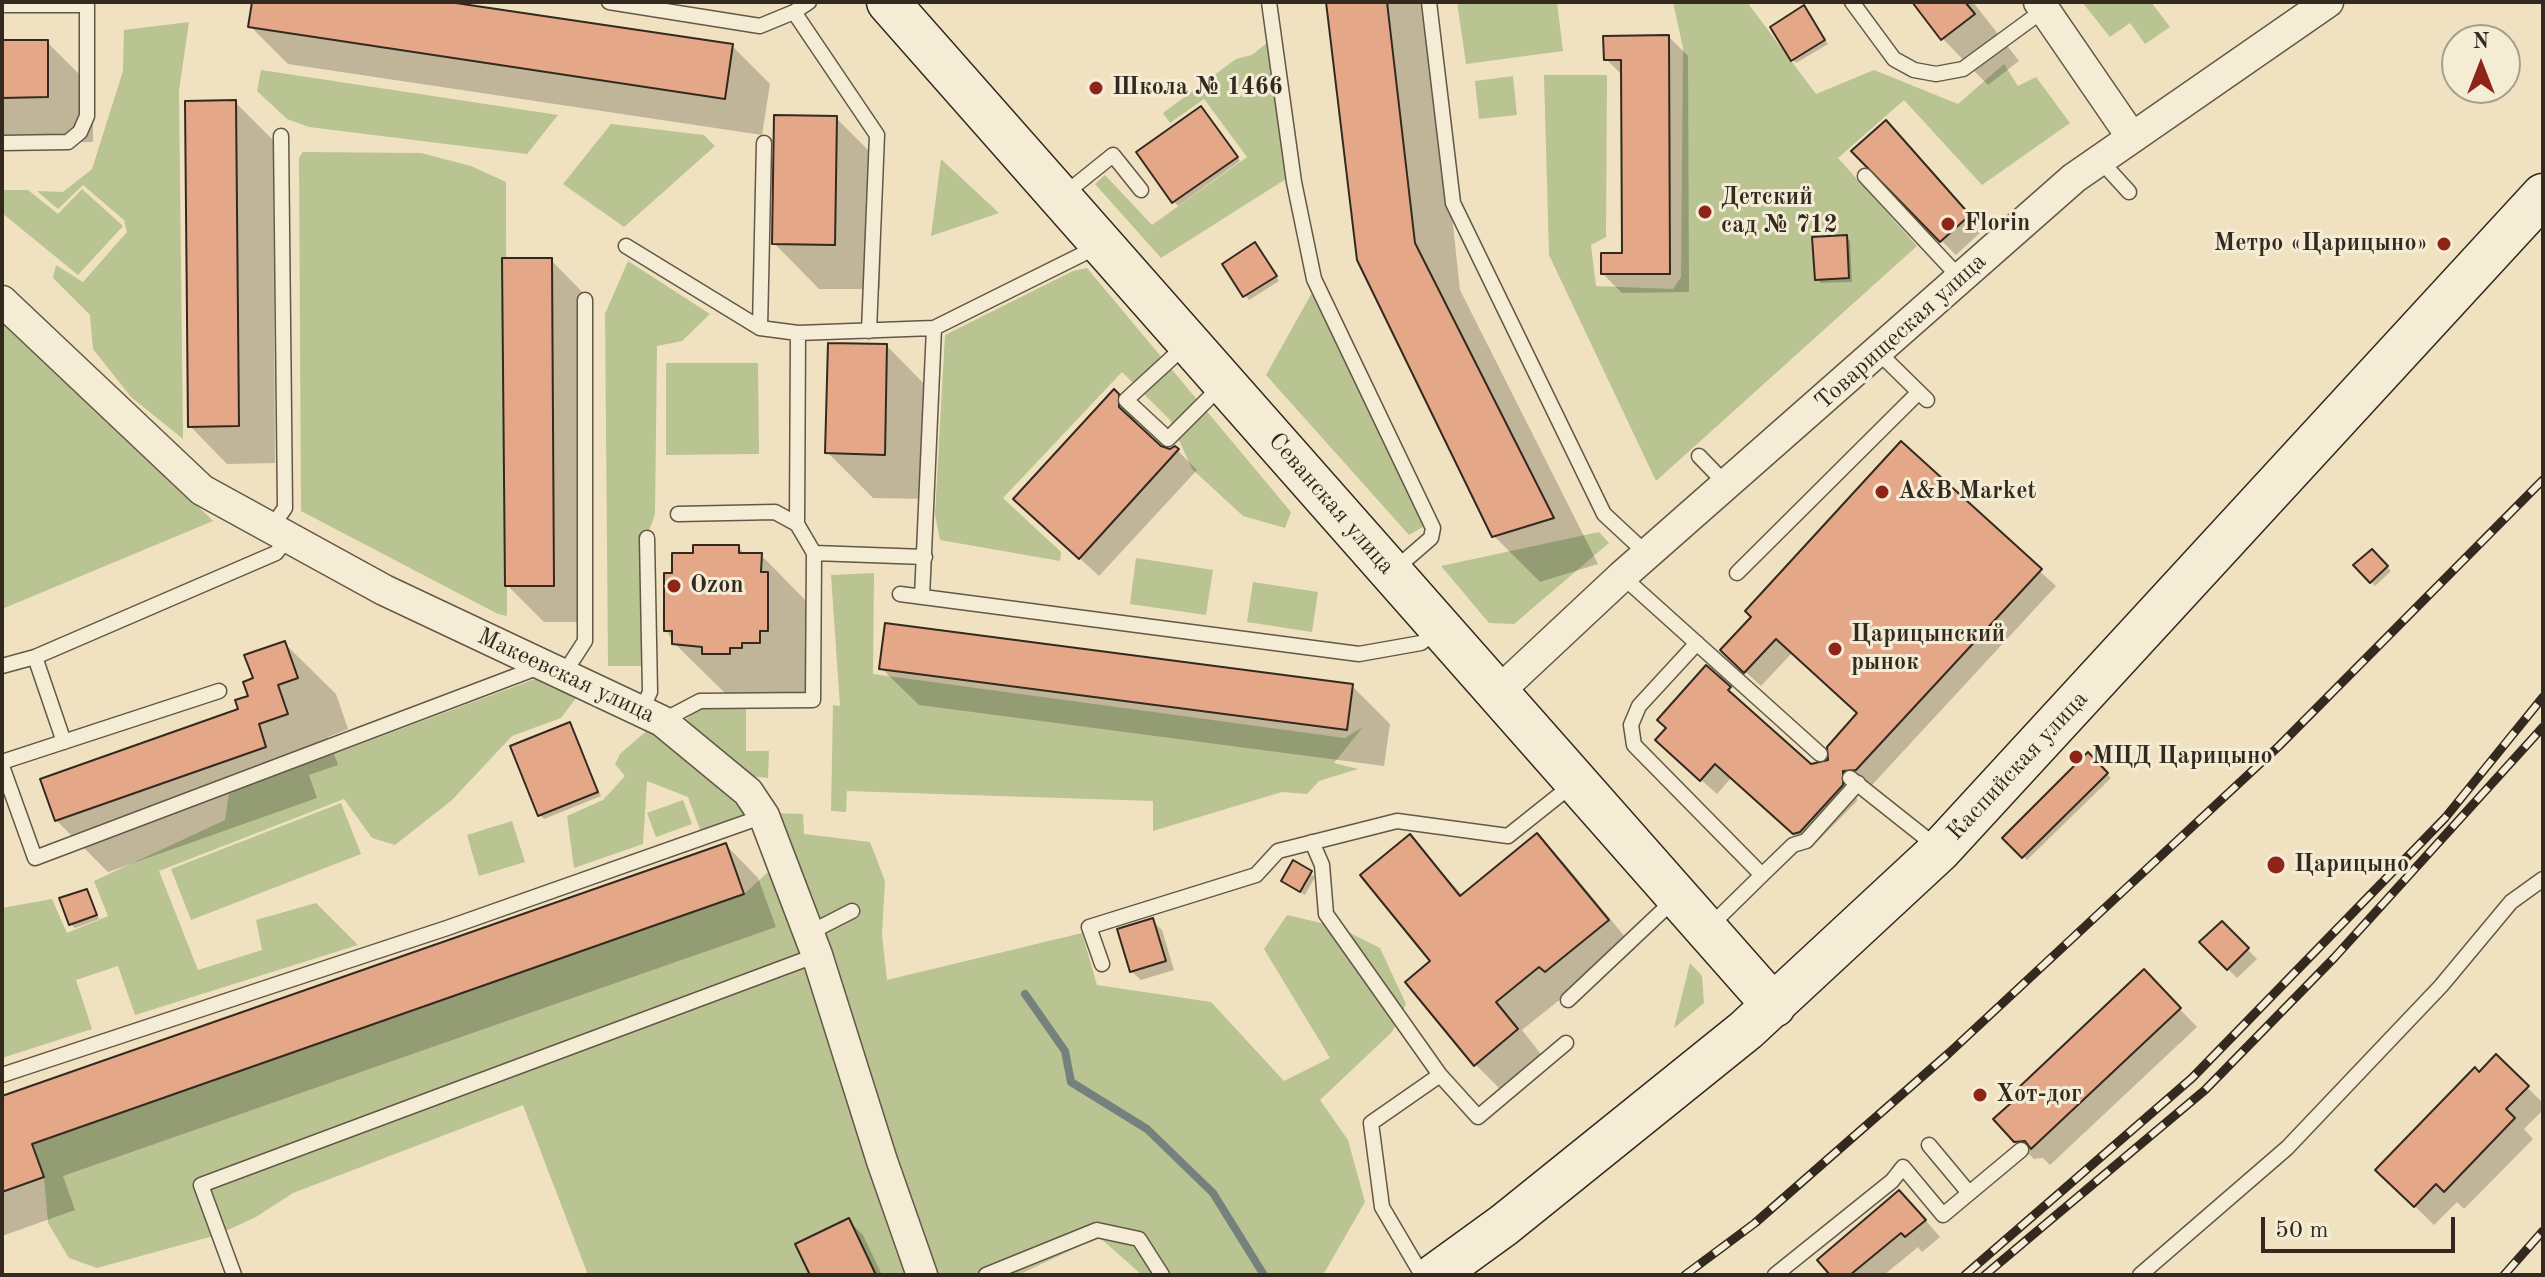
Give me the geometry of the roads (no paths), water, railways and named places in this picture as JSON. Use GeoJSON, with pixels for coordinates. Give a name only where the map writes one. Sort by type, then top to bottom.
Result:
{"type":"FeatureCollection","features":[{"type":"Feature","properties":{"kind":"main road","name":"Севанская улица"},"geometry":{"type":"LineString","coordinates":[[888,2],[1774,1006]]}},
{"type":"Feature","properties":{"kind":"main road","name":"Каспийская улица"},"geometry":{"type":"LineString","coordinates":[[1435,1275],[1554,1186],[1774,1006],[1940,850],[2543,195]]}},
{"type":"Feature","properties":{"kind":"street","name":"Товарищеская улица"},"geometry":{"type":"LineString","coordinates":[[1498,692],[1622,576],[2099,159],[2328,2]]}},
{"type":"Feature","properties":{"kind":"street"},"geometry":{"type":"LineString","coordinates":[[2042,6],[2131,136]]}},
{"type":"Feature","properties":{"kind":"street","name":"Макеевская улица"},"geometry":{"type":"LineString","coordinates":[[2,301],[202,490],[384,590],[651,716],[763,802],[813,944],[873,1165],[912,1264]]}},
{"type":"Feature","properties":{"kind":"lane"},"geometry":{"type":"LineString","coordinates":[[609,2],[760,26],[809,2]]}},
{"type":"Feature","properties":{"kind":"lane"},"geometry":{"type":"LineString","coordinates":[[1269,2],[1294,182],[1314,279],[1433,528],[1431,538],[1391,573]]}},
{"type":"Feature","properties":{"kind":"lane"},"geometry":{"type":"LineString","coordinates":[[1429,2],[1453,203],[1604,514],[1647,554]]}},
{"type":"Feature","properties":{"kind":"lane"},"geometry":{"type":"LineString","coordinates":[[1852,2],[1894,59],[1914,70],[1936,74],[1963,69],[2042,6]]}},
{"type":"Feature","properties":{"kind":"lane"},"geometry":{"type":"LineString","coordinates":[[2,5],[87,5],[87,116],[80,132],[68,142],[2,143]]}},
{"type":"Feature","properties":{"kind":"lane"},"geometry":{"type":"LineString","coordinates":[[794,12],[877,135],[869,331]]}},
{"type":"Feature","properties":{"kind":"lane"},"geometry":{"type":"LineString","coordinates":[[2,666],[35,657],[276,553],[285,508],[281,136]]}},
{"type":"Feature","properties":{"kind":"lane"},"geometry":{"type":"LineString","coordinates":[[760,328],[764,143]]}},
{"type":"Feature","properties":{"kind":"lane"},"geometry":{"type":"LineString","coordinates":[[1060,198],[1113,155],[1141,190]]}},
{"type":"Feature","properties":{"kind":"lane"},"geometry":{"type":"LineString","coordinates":[[2099,159],[2129,192]]}},
{"type":"Feature","properties":{"kind":"lane"},"geometry":{"type":"LineString","coordinates":[[1865,176],[1960,278]]}},
{"type":"Feature","properties":{"kind":"lane"},"geometry":{"type":"LineString","coordinates":[[626,246],[714,291],[760,328],[798,333],[934,328],[1101,245]]}},
{"type":"Feature","properties":{"kind":"lane"},"geometry":{"type":"LineString","coordinates":[[219,691],[2,764],[35,858],[553,670],[585,641],[585,300]]}},
{"type":"Feature","properties":{"kind":"lane"},"geometry":{"type":"LineString","coordinates":[[922,597],[934,328]]}},
{"type":"Feature","properties":{"kind":"lane"},"geometry":{"type":"LineString","coordinates":[[647,538],[651,716],[700,701],[813,700],[814,553],[797,524],[798,333]]}},
{"type":"Feature","properties":{"kind":"lane"},"geometry":{"type":"LineString","coordinates":[[1188,344],[1126,400],[1168,439],[1223,385]]}},
{"type":"Feature","properties":{"kind":"lane"},"geometry":{"type":"LineString","coordinates":[[1737,573],[1923,396],[1879,353]]}},
{"type":"Feature","properties":{"kind":"lane"},"geometry":{"type":"LineString","coordinates":[[1699,456],[1727,485]]}},
{"type":"Feature","properties":{"kind":"lane"},"geometry":{"type":"LineString","coordinates":[[678,514],[775,512],[797,524]]}},
{"type":"Feature","properties":{"kind":"lane"},"geometry":{"type":"LineString","coordinates":[[814,553],[925,557]]}},
{"type":"Feature","properties":{"kind":"lane"},"geometry":{"type":"LineString","coordinates":[[1622,576],[1820,754]]}},
{"type":"Feature","properties":{"kind":"lane"},"geometry":{"type":"LineString","coordinates":[[900,594],[1359,654],[1421,643],[1441,629]]}},
{"type":"Feature","properties":{"kind":"lane"},"geometry":{"type":"LineString","coordinates":[[1697,643],[1639,706],[1631,725],[1634,745],[1762,875]]}},
{"type":"Feature","properties":{"kind":"lane"},"geometry":{"type":"LineString","coordinates":[[35,657],[64,742]]}},
{"type":"Feature","properties":{"kind":"lane"},"geometry":{"type":"LineString","coordinates":[[1705,931],[1793,845],[1806,841],[1854,780],[1940,850]]}},
{"type":"Feature","properties":{"kind":"lane"},"geometry":{"type":"LineString","coordinates":[[1102,964],[1089,927],[1256,875],[1278,851],[1397,821],[1508,836],[1576,781]]}},
{"type":"Feature","properties":{"kind":"lane"},"geometry":{"type":"LineString","coordinates":[[2,1075],[434,932],[763,802]]}},
{"type":"Feature","properties":{"kind":"lane"},"geometry":{"type":"LineString","coordinates":[[1312,842],[1322,865],[1326,914],[1440,1075],[1478,1117],[1566,1043]]}},
{"type":"Feature","properties":{"kind":"lane"},"geometry":{"type":"LineString","coordinates":[[2140,1275],[2287,1148],[2441,986],[2511,902],[2543,879]]}},
{"type":"Feature","properties":{"kind":"lane"},"geometry":{"type":"LineString","coordinates":[[1568,1000],[1677,898]]}},
{"type":"Feature","properties":{"kind":"lane"},"geometry":{"type":"LineString","coordinates":[[234,1275],[201,1185],[813,944],[852,911]]}},
{"type":"Feature","properties":{"kind":"lane"},"geometry":{"type":"LineString","coordinates":[[1422,1275],[1382,1207],[1371,1123],[1440,1075]]}},
{"type":"Feature","properties":{"kind":"lane"},"geometry":{"type":"LineString","coordinates":[[1929,1145],[1969,1193]]}},
{"type":"Feature","properties":{"kind":"lane"},"geometry":{"type":"LineString","coordinates":[[1775,1275],[1892,1181],[1903,1167],[1943,1215],[2021,1150]]}},
{"type":"Feature","properties":{"kind":"lane"},"geometry":{"type":"LineString","coordinates":[[986,1275],[1097,1230],[1139,1239],[1162,1275]]}},
{"type":"Feature","properties":{"kind":"waterway"},"geometry":{"type":"LineString","coordinates":[[1025,994],[1065,1051],[1071,1082],[1147,1129],[1213,1193],[1264,1275]]}},
{"type":"Feature","properties":{"kind":"railway"},"geometry":{"type":"LineString","coordinates":[[1685,1275],[1755,1223],[1949,1053],[2279,746],[2543,480]]}},
{"type":"Feature","properties":{"kind":"railway"},"geometry":{"type":"LineString","coordinates":[[1965,1275],[2192,1078],[2445,818],[2543,697]]}},
{"type":"Feature","properties":{"kind":"railway"},"geometry":{"type":"LineString","coordinates":[[1985,1275],[2205,1090],[2334,958],[2543,727]]}},
{"type":"Feature","properties":{"kind":"railway"},"geometry":{"type":"LineString","coordinates":[[2504,1275],[2543,1231]]}},
{"type":"Feature","properties":{"kind":"place","name":"Школа № 1466"},"geometry":{"type":"Point","coordinates":[1096,88]}},
{"type":"Feature","properties":{"kind":"place","name":"Детский сад № 712"},"geometry":{"type":"Point","coordinates":[1705,212]}},
{"type":"Feature","properties":{"kind":"place","name":"Florin"},"geometry":{"type":"Point","coordinates":[1948,224]}},
{"type":"Feature","properties":{"kind":"place","name":"Метро «Царицыно»"},"geometry":{"type":"Point","coordinates":[2444,244]}},
{"type":"Feature","properties":{"kind":"place","name":"A&B Market"},"geometry":{"type":"Point","coordinates":[1882,492]}},
{"type":"Feature","properties":{"kind":"place","name":"Ozon"},"geometry":{"type":"Point","coordinates":[674,586]}},
{"type":"Feature","properties":{"kind":"place","name":"Царицынский рынок"},"geometry":{"type":"Point","coordinates":[1835,649]}},
{"type":"Feature","properties":{"kind":"place","name":"МЦД Царицыно"},"geometry":{"type":"Point","coordinates":[2076,757]}},
{"type":"Feature","properties":{"kind":"place","name":"Царицыно"},"geometry":{"type":"Point","coordinates":[2276,865]}},
{"type":"Feature","properties":{"kind":"place","name":"Хот-дог"},"geometry":{"type":"Point","coordinates":[1980,1095]}}]}
